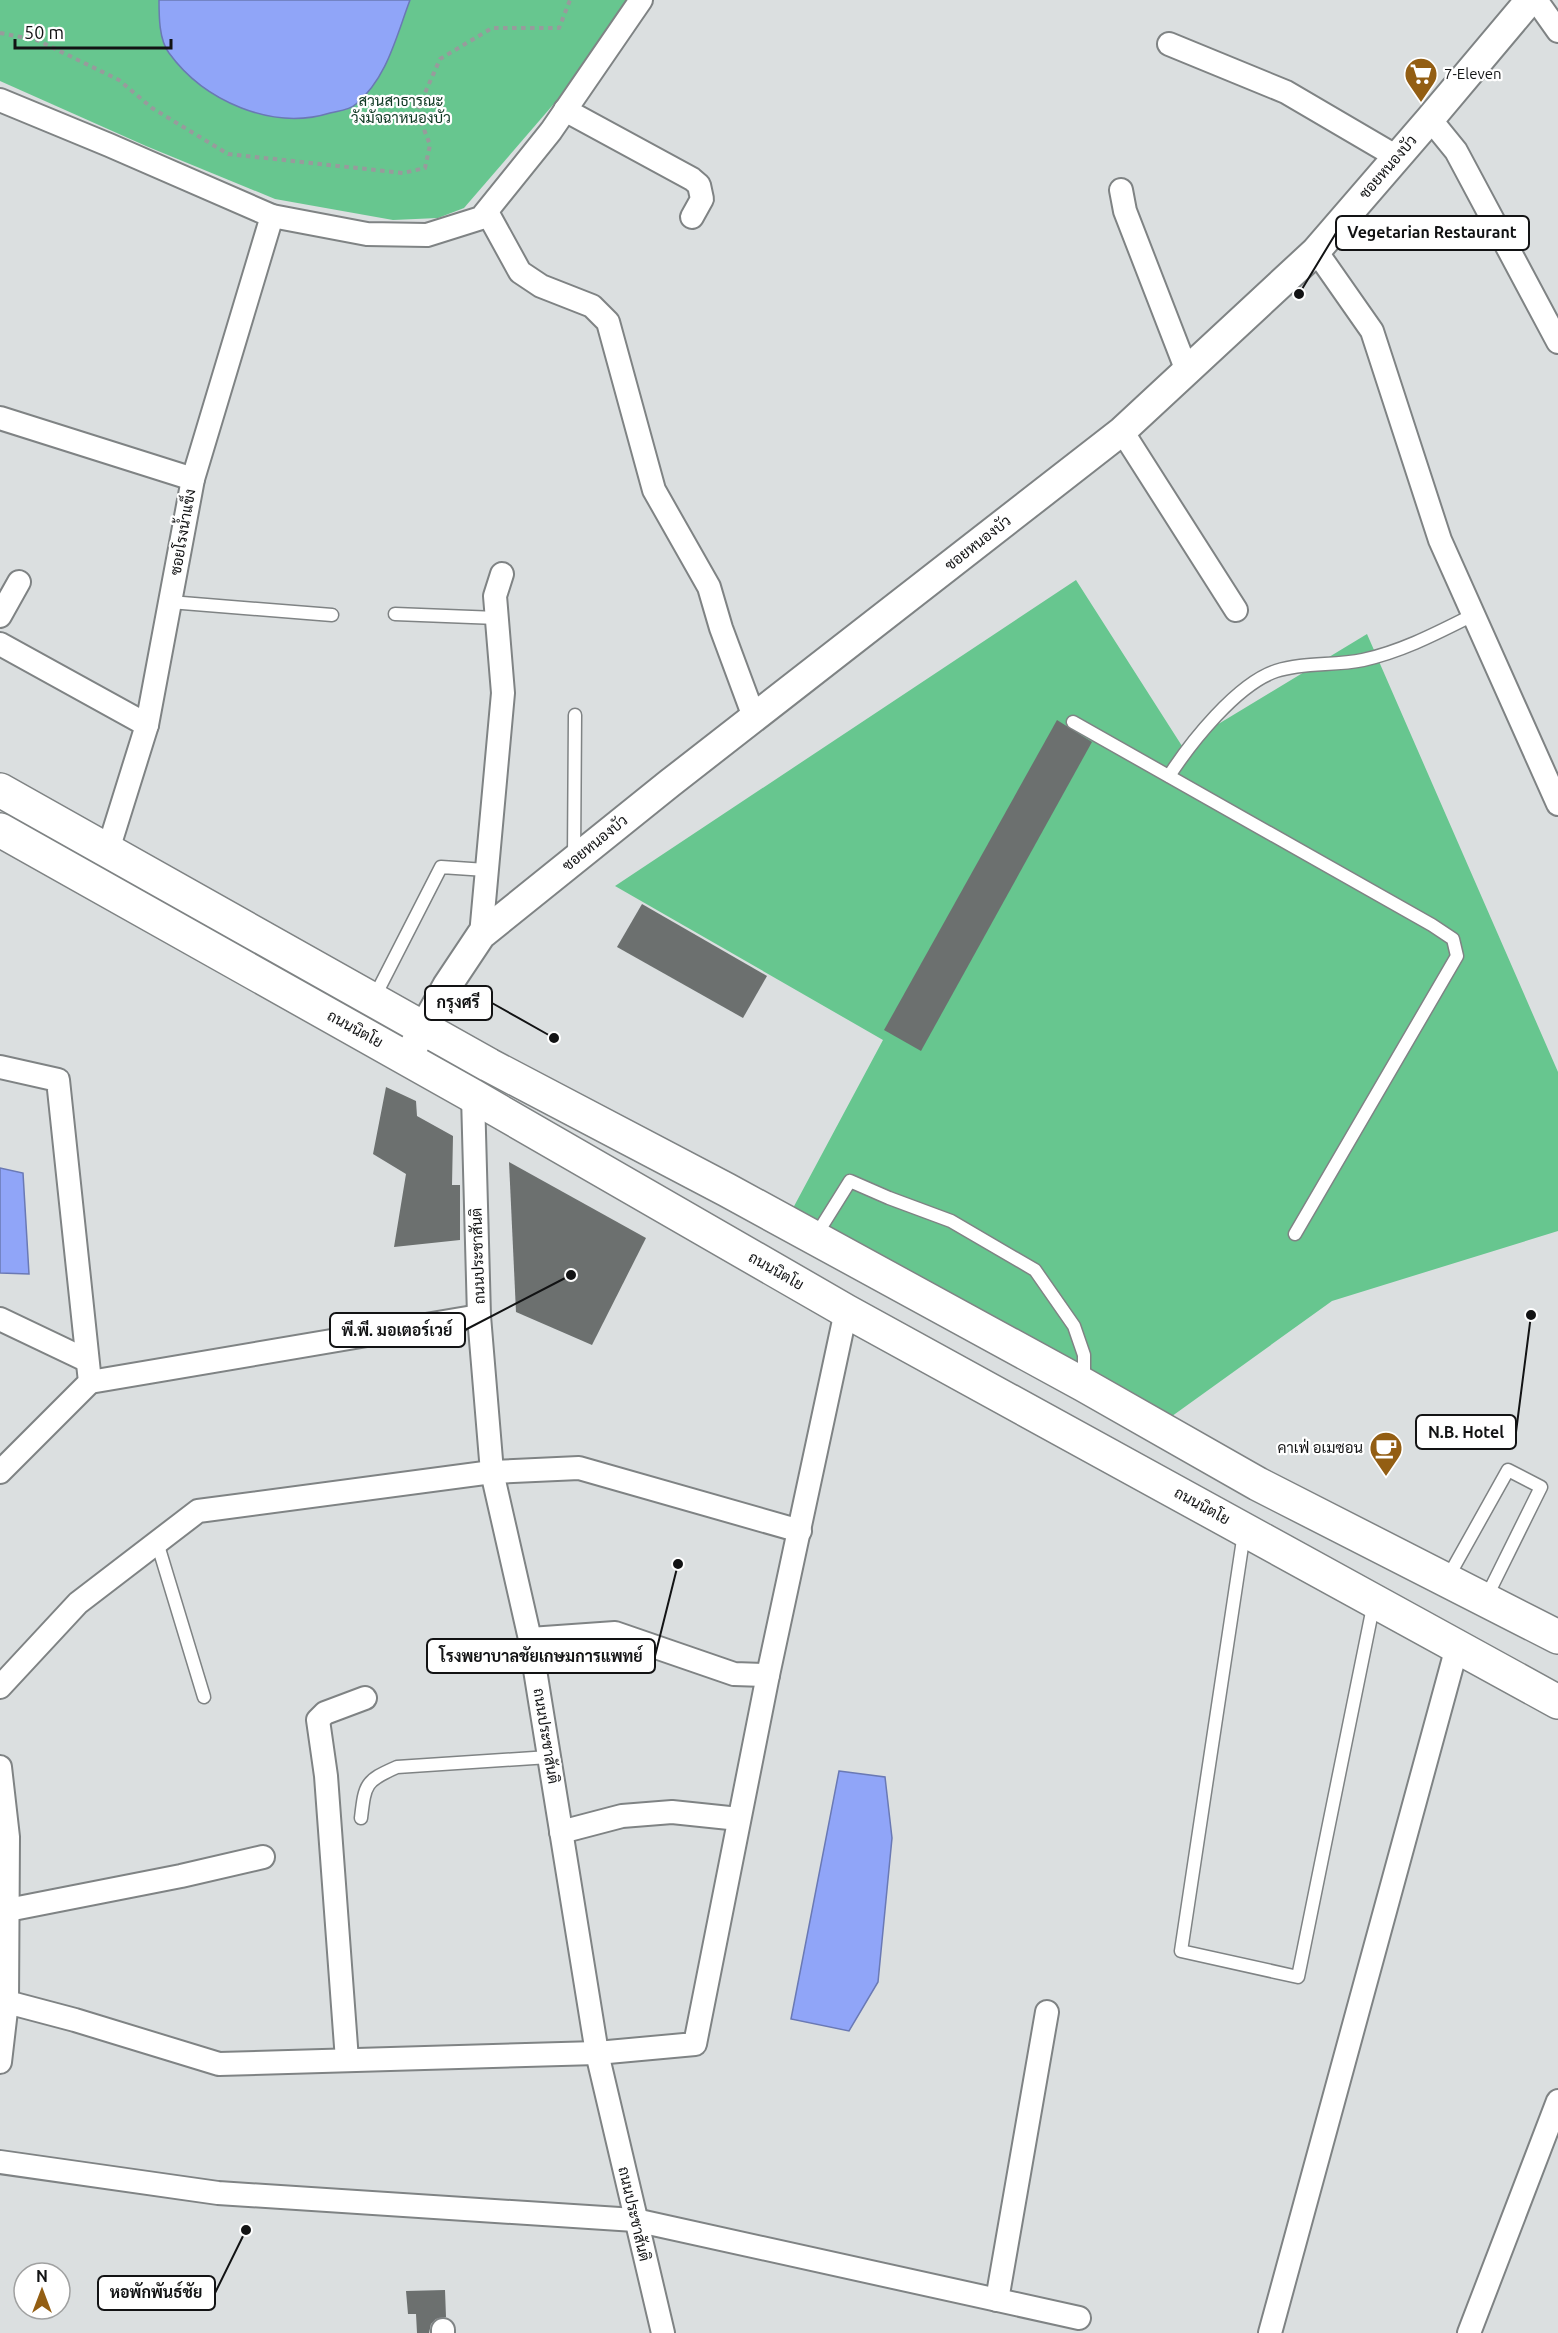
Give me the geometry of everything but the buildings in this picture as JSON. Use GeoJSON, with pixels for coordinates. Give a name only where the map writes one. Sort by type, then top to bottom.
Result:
{"type":"FeatureCollection","features":[{"type":"Feature","properties":{"kind":"main road"},"geometry":{"type":"LineString","coordinates":[[0,790],[489,1065],[1084,1385],[1258,1484],[1558,1637]]}},
{"type":"Feature","properties":{"kind":"main road","name":"ถนนนิตโย"},"geometry":{"type":"LineString","coordinates":[[0,830],[473,1096],[846,1311],[1558,1702]]}},
{"type":"Feature","properties":{"kind":"main road","name":"ถนนประชาสันติ"},"geometry":{"type":"LineString","coordinates":[[473,1096],[489,1065]]}},
{"type":"Feature","properties":{"kind":"main road"},"geometry":{"type":"LineString","coordinates":[[970,1378],[993,1337]]}},
{"type":"Feature","properties":{"kind":"street"},"geometry":{"type":"LineString","coordinates":[[0,100],[272,216],[367,234],[427,235],[482,218],[565,110],[641,0]]}},
{"type":"Feature","properties":{"kind":"street","name":"ซอยหนองบัว"},"geometry":{"type":"LineString","coordinates":[[407,1059],[470,949],[481,935],[754,717],[1122,431],[1316,251],[1530,0]]}},
{"type":"Feature","properties":{"kind":"street"},"geometry":{"type":"LineString","coordinates":[[1536,0],[1558,31]]}},
{"type":"Feature","properties":{"kind":"street"},"geometry":{"type":"LineString","coordinates":[[1169,44],[1286,92],[1397,157]]}},
{"type":"Feature","properties":{"kind":"street"},"geometry":{"type":"LineString","coordinates":[[565,110],[692,179],[699,185],[702,199],[692,217]]}},
{"type":"Feature","properties":{"kind":"street"},"geometry":{"type":"LineString","coordinates":[[1430,119],[1456,151],[1558,342]]}},
{"type":"Feature","properties":{"kind":"street"},"geometry":{"type":"LineString","coordinates":[[1121,190],[1125,211],[1187,371]]}},
{"type":"Feature","properties":{"kind":"street"},"geometry":{"type":"LineString","coordinates":[[487,212],[520,272],[541,286],[592,306],[608,322],[654,490],[709,586],[721,628],[754,717]]}},
{"type":"Feature","properties":{"kind":"street","name":"ซอยโรงน้ำแข็ง"},"geometry":{"type":"LineString","coordinates":[[108,850],[147,725],[193,479],[272,216]]}},
{"type":"Feature","properties":{"kind":"street"},"geometry":{"type":"LineString","coordinates":[[1316,251],[1372,331],[1440,540],[1558,804]]}},
{"type":"Feature","properties":{"kind":"street"},"geometry":{"type":"LineString","coordinates":[[0,418],[193,479]]}},
{"type":"Feature","properties":{"kind":"street"},"geometry":{"type":"LineString","coordinates":[[1122,431],[1236,610]]}},
{"type":"Feature","properties":{"kind":"street"},"geometry":{"type":"LineString","coordinates":[[481,935],[503,693],[495,596],[502,574]]}},
{"type":"Feature","properties":{"kind":"street"},"geometry":{"type":"LineString","coordinates":[[0,616],[19,582]]}},
{"type":"Feature","properties":{"kind":"street"},"geometry":{"type":"LineString","coordinates":[[0,644],[147,725]]}},
{"type":"Feature","properties":{"kind":"street"},"geometry":{"type":"LineString","coordinates":[[0,1067],[58,1080],[88,1371],[0,1472]]}},
{"type":"Feature","properties":{"kind":"street","name":"ถนนประชาสันติ"},"geometry":{"type":"LineString","coordinates":[[473,1096],[479,1316],[492,1472],[530,1639],[597,2053],[663,2333]]}},
{"type":"Feature","properties":{"kind":"street"},"geometry":{"type":"LineString","coordinates":[[7,2002],[75,2020],[219,2064],[597,2053],[695,2044],[768,1675],[846,1311]]}},
{"type":"Feature","properties":{"kind":"street"},"geometry":{"type":"LineString","coordinates":[[0,1319],[88,1371],[479,1316]]}},
{"type":"Feature","properties":{"kind":"street"},"geometry":{"type":"LineString","coordinates":[[0,1687],[78,1603],[198,1511],[492,1472],[579,1468],[800,1531]]}},
{"type":"Feature","properties":{"kind":"street"},"geometry":{"type":"LineString","coordinates":[[530,1639],[615,1633],[734,1674],[768,1675]]}},
{"type":"Feature","properties":{"kind":"street"},"geometry":{"type":"LineString","coordinates":[[1270,2333],[1457,1647]]}},
{"type":"Feature","properties":{"kind":"street"},"geometry":{"type":"LineString","coordinates":[[347,2060],[326,1776],[318,1720],[325,1713],[365,1698]]}},
{"type":"Feature","properties":{"kind":"street"},"geometry":{"type":"LineString","coordinates":[[0,1767],[8,1837],[7,2002],[0,2062]]}},
{"type":"Feature","properties":{"kind":"street"},"geometry":{"type":"LineString","coordinates":[[561,1832],[622,1816],[672,1812],[739,1820]]}},
{"type":"Feature","properties":{"kind":"street"},"geometry":{"type":"LineString","coordinates":[[8,1910],[181,1876],[263,1857]]}},
{"type":"Feature","properties":{"kind":"street"},"geometry":{"type":"LineString","coordinates":[[997,2300],[1047,2012]]}},
{"type":"Feature","properties":{"kind":"street"},"geometry":{"type":"LineString","coordinates":[[1469,2333],[1558,2101]]}},
{"type":"Feature","properties":{"kind":"street"},"geometry":{"type":"LineString","coordinates":[[0,2162],[218,2193],[635,2220],[1079,2318]]}},
{"type":"Feature","properties":{"kind":"lane"},"geometry":{"type":"LineString","coordinates":[[170,602],[332,615]]}},
{"type":"Feature","properties":{"kind":"lane"},"geometry":{"type":"LineString","coordinates":[[395,614],[497,618]]}},
{"type":"Feature","properties":{"kind":"lane"},"geometry":{"type":"LineString","coordinates":[[1168,776],[1214,717],[1247,688],[1274,671],[1299,666],[1361,660],[1395,651],[1413,645],[1473,615]]}},
{"type":"Feature","properties":{"kind":"lane"},"geometry":{"type":"LineString","coordinates":[[574,859],[575,716]]}},
{"type":"Feature","properties":{"kind":"lane"},"geometry":{"type":"LineString","coordinates":[[1073,722],[1453,939],[1457,956],[1295,1234]]}},
{"type":"Feature","properties":{"kind":"lane"},"geometry":{"type":"LineString","coordinates":[[374,999],[441,867],[486,870]]}},
{"type":"Feature","properties":{"kind":"lane"},"geometry":{"type":"LineString","coordinates":[[814,1238],[850,1180],[888,1198],[951,1221],[1035,1270],[1074,1326],[1084,1355],[1084,1385]]}},
{"type":"Feature","properties":{"kind":"lane"},"geometry":{"type":"LineString","coordinates":[[1447,1580],[1508,1470],[1541,1487],[1485,1600]]}},
{"type":"Feature","properties":{"kind":"lane"},"geometry":{"type":"LineString","coordinates":[[1244,1530],[1181,1951],[1298,1977],[1374,1601]]}},
{"type":"Feature","properties":{"kind":"lane"},"geometry":{"type":"LineString","coordinates":[[157,1542],[204,1697]]}},
{"type":"Feature","properties":{"kind":"lane"},"geometry":{"type":"LineString","coordinates":[[361,1818],[368,1783],[378,1775],[396,1767],[549,1757]]}},
{"type":"Feature","properties":{"kind":"path"},"geometry":{"type":"LineString","coordinates":[[0,33],[37,40],[120,80],[152,108],[228,154],[404,173],[425,168],[430,145],[417,111],[440,58],[492,28],[559,28],[570,0]]}},
{"type":"Feature","properties":{"kind":"green space","name":"สวนสาธารณะ วังมัจฉาหนองบัว"},"geometry":{"type":"Polygon","coordinates":[[[0,0],[634,0],[577,77],[464,208],[438,218],[393,220],[275,199],[146,146],[0,81],[0,0]]]}},
{"type":"Feature","properties":{"kind":"green space"},"geometry":{"type":"Polygon","coordinates":[[[1076,580],[1182,746],[1367,634],[1558,1072],[1558,1231],[1332,1301],[1168,1419],[792,1210],[883,1040],[615,886],[1076,580]]]}},
{"type":"Feature","properties":{"kind":"water"},"geometry":{"type":"Polygon","coordinates":[[[159,0],[410,0],[389,56],[367,94],[351,108],[308,118],[285,118],[263,115],[241,108],[220,98],[184,70],[169,53],[163,41],[159,0]]]}},
{"type":"Feature","properties":{"kind":"water"},"geometry":{"type":"Polygon","coordinates":[[[0,1168],[23,1173],[29,1274],[0,1273],[0,1168]]]}},
{"type":"Feature","properties":{"kind":"water"},"geometry":{"type":"Polygon","coordinates":[[[839,1771],[885,1777],[892,1838],[878,1982],[849,2031],[791,2019],[839,1771]]]}},
{"type":"Feature","properties":{"kind":"place","name":"7-Eleven"},"geometry":{"type":"Point","coordinates":[1421,103]}},
{"type":"Feature","properties":{"kind":"place","name":"Vegetarian Restaurant"},"geometry":{"type":"Point","coordinates":[1299,294]}},
{"type":"Feature","properties":{"kind":"place","name":"กรุงศรี"},"geometry":{"type":"Point","coordinates":[554,1038]}},
{"type":"Feature","properties":{"kind":"place","name":"พี.พี. มอเตอร์เวย์"},"geometry":{"type":"Point","coordinates":[571,1275]}},
{"type":"Feature","properties":{"kind":"place","name":"N.B. Hotel"},"geometry":{"type":"Point","coordinates":[1531,1315]}},
{"type":"Feature","properties":{"kind":"place","name":"คาเฟ่ อเมซอน"},"geometry":{"type":"Point","coordinates":[1386,1477]}},
{"type":"Feature","properties":{"kind":"place","name":"โรงพยาบาลชัยเกษมการแพทย์"},"geometry":{"type":"Point","coordinates":[678,1564]}},
{"type":"Feature","properties":{"kind":"place","name":"หอพักพันธ์ชัย"},"geometry":{"type":"Point","coordinates":[246,2230]}}]}
